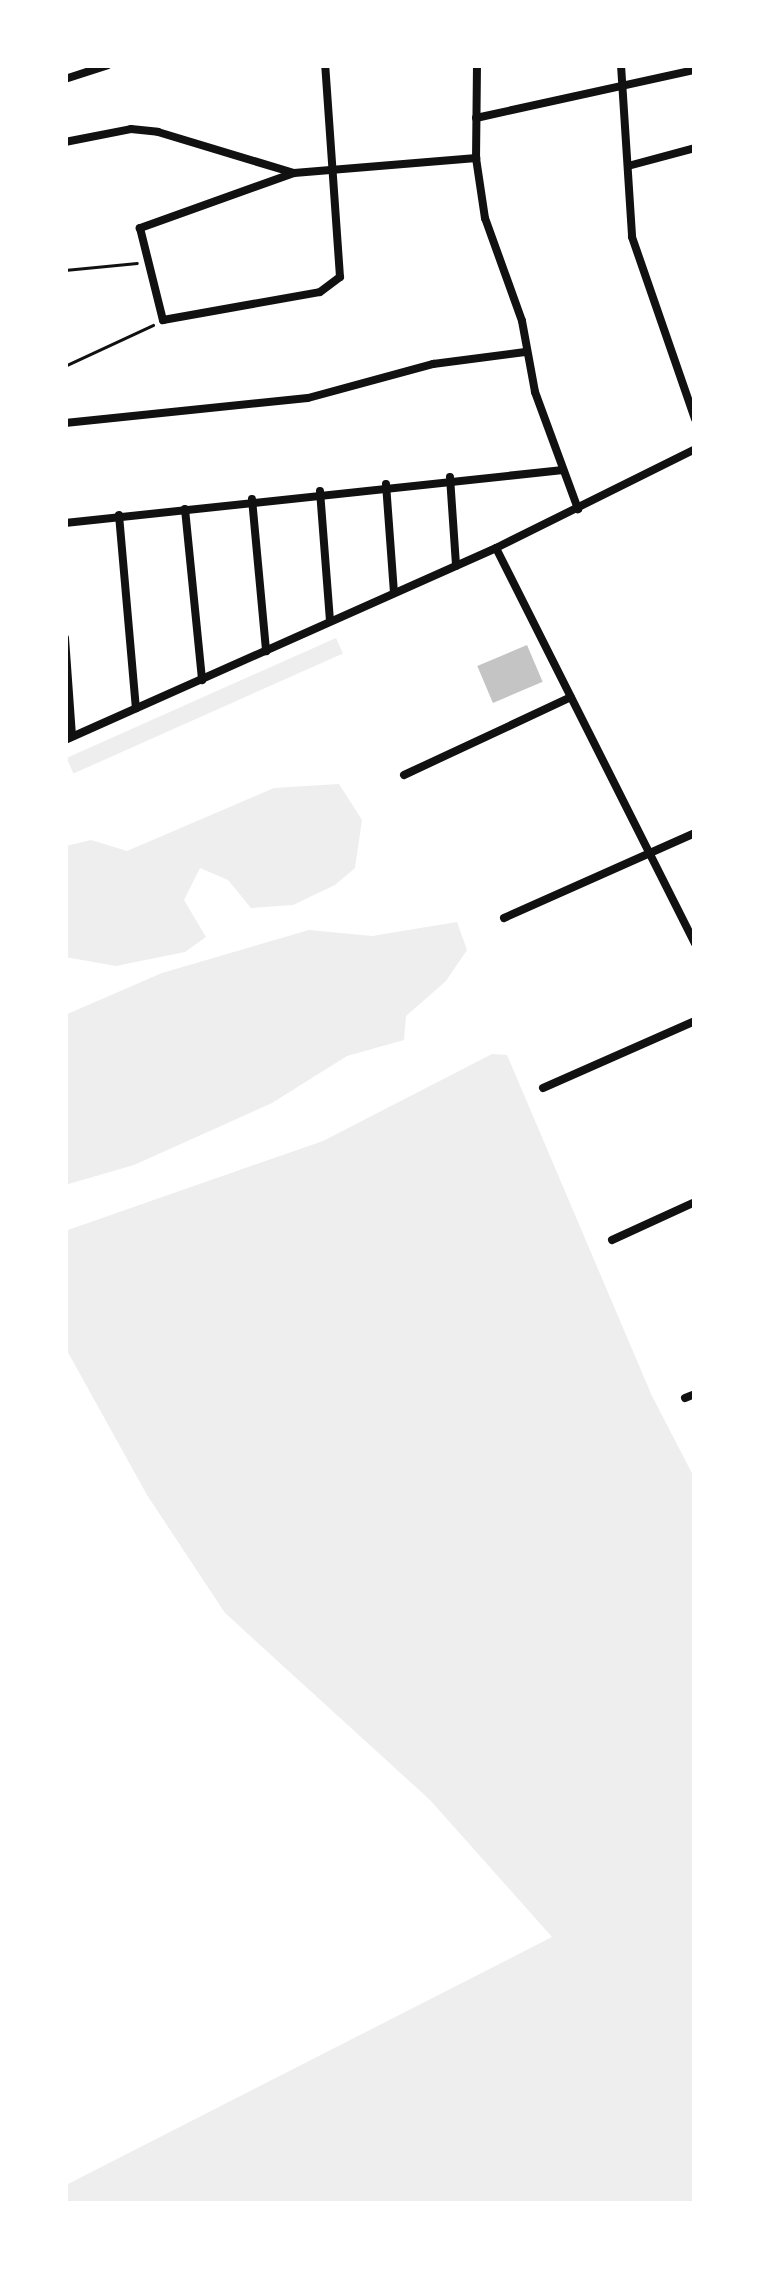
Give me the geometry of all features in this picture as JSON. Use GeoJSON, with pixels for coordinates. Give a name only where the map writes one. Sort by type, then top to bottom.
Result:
{"type":"FeatureCollection","features":[{"type":"Feature","properties":{"kind":"street"},"geometry":{"type":"LineString","coordinates":[[65,79],[108,65]]}},
{"type":"Feature","properties":{"kind":"street"},"geometry":{"type":"LineString","coordinates":[[325,65],[335,167],[344,270],[320,292],[163,320],[140,233],[144,224],[294,173],[335,167],[476,158]]}},
{"type":"Feature","properties":{"kind":"street"},"geometry":{"type":"LineString","coordinates":[[477,65],[476,158],[486,218],[522,320],[525,352],[578,510]]}},
{"type":"Feature","properties":{"kind":"street"},"geometry":{"type":"LineString","coordinates":[[621,65],[632,238],[695,418]]}},
{"type":"Feature","properties":{"kind":"street"},"geometry":{"type":"LineString","coordinates":[[476,118],[695,70]]}},
{"type":"Feature","properties":{"kind":"street"},"geometry":{"type":"LineString","coordinates":[[65,142],[131,129],[158,132],[294,173]]}},
{"type":"Feature","properties":{"kind":"street"},"geometry":{"type":"LineString","coordinates":[[628,166],[695,148]]}},
{"type":"Feature","properties":{"kind":"street"},"geometry":{"type":"LineString","coordinates":[[65,422],[308,398],[434,364],[525,352]]}},
{"type":"Feature","properties":{"kind":"street"},"geometry":{"type":"LineString","coordinates":[[65,638],[69,738],[496,548],[578,510],[646,470],[695,449]]}},
{"type":"Feature","properties":{"kind":"street"},"geometry":{"type":"LineString","coordinates":[[65,523],[386,484],[563,470]]}},
{"type":"Feature","properties":{"kind":"street"},"geometry":{"type":"LineString","coordinates":[[450,478],[456,566]]}},
{"type":"Feature","properties":{"kind":"street"},"geometry":{"type":"LineString","coordinates":[[386,484],[394,592]]}},
{"type":"Feature","properties":{"kind":"street"},"geometry":{"type":"LineString","coordinates":[[320,492],[330,620]]}},
{"type":"Feature","properties":{"kind":"street"},"geometry":{"type":"LineString","coordinates":[[252,499],[266,651]]}},
{"type":"Feature","properties":{"kind":"street"},"geometry":{"type":"LineString","coordinates":[[184,509],[202,680]]}},
{"type":"Feature","properties":{"kind":"street"},"geometry":{"type":"LineString","coordinates":[[119,516],[136,708]]}},
{"type":"Feature","properties":{"kind":"street"},"geometry":{"type":"LineString","coordinates":[[496,548],[695,944]]}},
{"type":"Feature","properties":{"kind":"street"},"geometry":{"type":"LineString","coordinates":[[404,775],[571,697]]}},
{"type":"Feature","properties":{"kind":"street"},"geometry":{"type":"LineString","coordinates":[[504,918],[695,834]]}},
{"type":"Feature","properties":{"kind":"street"},"geometry":{"type":"LineString","coordinates":[[543,1088],[695,1021]]}},
{"type":"Feature","properties":{"kind":"street"},"geometry":{"type":"LineString","coordinates":[[612,1240],[695,1202]]}},
{"type":"Feature","properties":{"kind":"street"},"geometry":{"type":"LineString","coordinates":[[685,1398],[695,1394]]}},
{"type":"Feature","properties":{"kind":"path"},"geometry":{"type":"LineString","coordinates":[[65,270],[149,262]]}},
{"type":"Feature","properties":{"kind":"path"},"geometry":{"type":"LineString","coordinates":[[65,366],[163,320]]}},
{"type":"Feature","properties":{"kind":"shaded area"},"geometry":{"type":"Polygon","coordinates":[[[336,638],[343,654],[73,774],[67,758],[336,638]]]}},
{"type":"Feature","properties":{"kind":"shaded area"},"geometry":{"type":"Polygon","coordinates":[[[339,784],[362,820],[355,868],[335,885],[293,905],[251,908],[228,880],[200,868],[184,900],[206,937],[185,952],[116,966],[65,957],[66,846],[91,840],[127,851],[274,788],[339,784]]]}},
{"type":"Feature","properties":{"kind":"shaded area"},"geometry":{"type":"Polygon","coordinates":[[[457,922],[467,950],[446,981],[406,1016],[404,1040],[347,1056],[272,1103],[134,1165],[65,1185],[65,1015],[162,973],[309,930],[372,936],[457,922]]]}},
{"type":"Feature","properties":{"kind":"shaded area"},"geometry":{"type":"Polygon","coordinates":[[[492,1054],[507,1055],[652,1396],[695,1479],[695,2204],[65,2204],[66,2185],[552,1937],[430,1800],[225,1613],[147,1495],[65,1347],[65,1231],[323,1141],[492,1054]]]}},
{"type":"Feature","properties":{"kind":"building"},"geometry":{"type":"Polygon","coordinates":[[[527,645],[543,682],[493,703],[477,666],[527,645]]]}}]}
